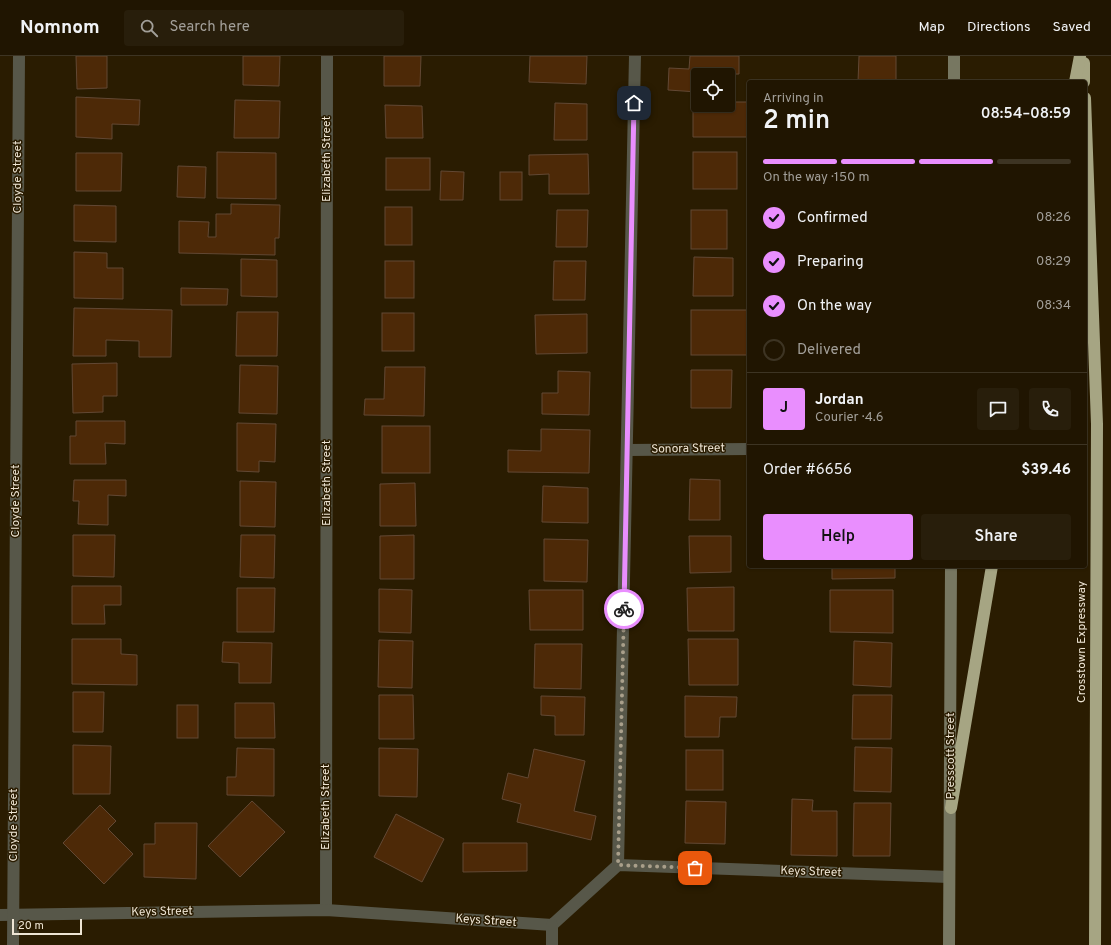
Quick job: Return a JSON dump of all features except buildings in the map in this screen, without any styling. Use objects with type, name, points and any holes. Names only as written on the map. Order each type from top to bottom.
[{"type":"highway","points":[[1075,80],[1080,56]]},
{"type":"highway","points":[[1083,56],[1084,80]]},
{"type":"highway","name":"Crosstown Expressway","points":[[1087,152],[1097,424],[1095,945]]},
{"type":"highway","points":[[951,808],[992,568]]},
{"type":"main road","points":[[954,56],[954,80]]},
{"type":"main road","name":"Presscott Street","points":[[949,945],[951,808],[951,568]]},
{"type":"street","name":"Cloyde Street","points":[[12,945],[14,914],[19,56]]},
{"type":"street","name":"Elizabeth Street","points":[[326,910],[327,56]]},
{"type":"street","points":[[552,945],[552,925],[618,865],[628,450],[635,56]]},
{"type":"street","name":"Sonora Street","points":[[628,450],[747,449]]},
{"type":"street","name":"Keys Street","points":[[618,865],[949,877]]},
{"type":"street","name":"Keys Street","points":[[0,915],[326,910],[552,925]]},
{"type":"way so far","points":[[624,609],[618,865],[695,868]]},
{"type":"route","points":[[624,609],[634,103]]}]
